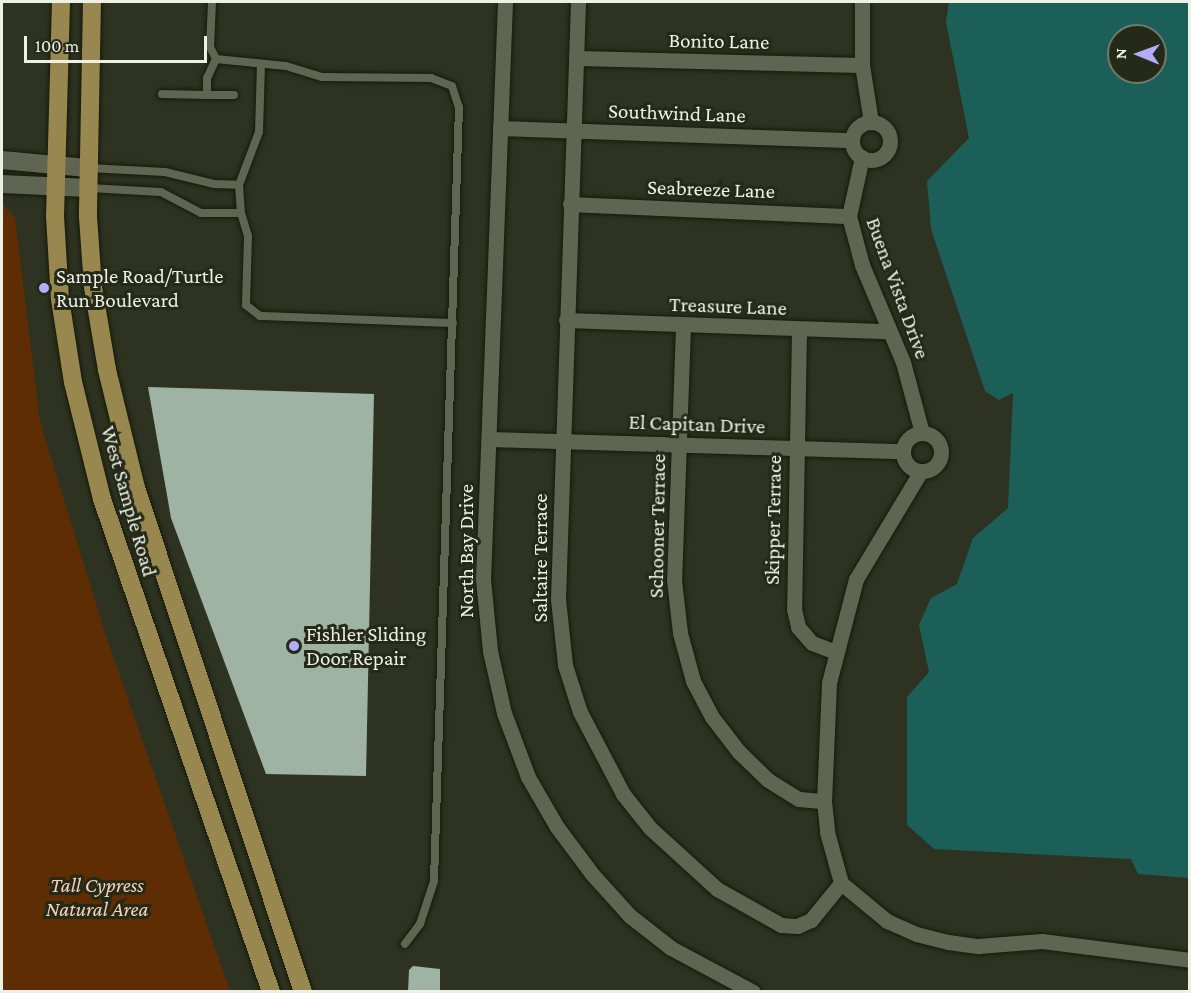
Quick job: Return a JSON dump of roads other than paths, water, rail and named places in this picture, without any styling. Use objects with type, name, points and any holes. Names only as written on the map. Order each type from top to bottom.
[{"type":"main road","name":"West Sample Road","points":[[61,2],[55,186],[60,299],[73,382],[102,499],[271,992]]},
{"type":"main road","name":"West Sample Road","points":[[92,2],[87,168],[93,287],[107,370],[136,488],[303,992]]},
{"type":"street","name":"North Bay Drive","points":[[505,2],[483,579],[490,651],[504,713],[528,777],[564,836],[630,916],[671,948],[753,992]]},
{"type":"street","name":"Saltaire Terrace","points":[[578,2],[558,599],[565,665],[584,721],[623,794],[681,860],[717,889],[782,925],[797,926],[811,920],[841,883]]},
{"type":"street","points":[[862,2],[862,65],[872,122],[887,131],[888,148],[880,157],[862,157],[852,140],[856,129],[872,122]]},
{"type":"street","name":"Bonito Lane","points":[[576,58],[862,65]]},
{"type":"street","name":"Southwind Lane","points":[[500,128],[852,140]]},
{"type":"street","name":"Buena Vista Drive","points":[[862,157],[849,216],[862,265],[903,362],[922,433]]},
{"type":"street","points":[[2,160],[87,168]]},
{"type":"street","points":[[2,184],[88,188]]},
{"type":"street","name":"Seabreeze Lane","points":[[570,204],[849,216]]},
{"type":"street","name":"Treasure Lane","points":[[566,320],[799,330],[888,331]]},
{"type":"street","name":"Schooner Terrace","points":[[683,326],[674,580],[680,633],[693,681],[712,717],[739,752],[768,780],[799,799],[824,801]]},
{"type":"street","name":"Skipper Terrace","points":[[799,330],[794,609],[798,627],[812,643],[836,652]]},
{"type":"street","points":[[921,471],[906,462],[903,451],[911,436],[922,433],[938,441],[941,453],[932,468],[921,471],[856,579],[829,682],[824,801],[827,832],[841,883],[887,921],[915,934],[948,942],[978,946],[1042,940],[1190,960]]},
{"type":"street","name":"El Capitan Drive","points":[[489,439],[903,451]]},
{"type":"lane","points":[[212,2],[210,47],[216,59]]},
{"type":"lane","points":[[216,59],[286,66],[322,77],[431,78],[452,86],[459,108],[434,880],[420,924],[405,944]]},
{"type":"lane","points":[[207,95],[207,78],[216,59]]},
{"type":"lane","points":[[261,64],[259,132],[239,185],[241,213],[248,236],[246,305],[251,312],[260,316],[453,323]]},
{"type":"lane","points":[[162,94],[234,95]]},
{"type":"lane","points":[[87,168],[165,172],[214,184],[239,185]]},
{"type":"lane","points":[[88,188],[161,192],[201,213],[241,213]]},
{"type":"water","points":[[949,2],[1189,2],[1189,878],[1138,874],[1131,859],[934,849],[907,825],[907,697],[929,672],[919,625],[931,598],[957,584],[973,538],[1008,508],[1013,393],[999,400],[985,391],[931,229],[927,181],[969,138],[946,22]]},
{"type":"place","name":"Sample Road/Turtle Run Boulevard","points":[[44,288]]},
{"type":"place","name":"Fishler Sliding Door Repair","points":[[294,646]]},
{"type":"park label","name":"Tall Cypress Natural Area","points":[[97,897]]}]
